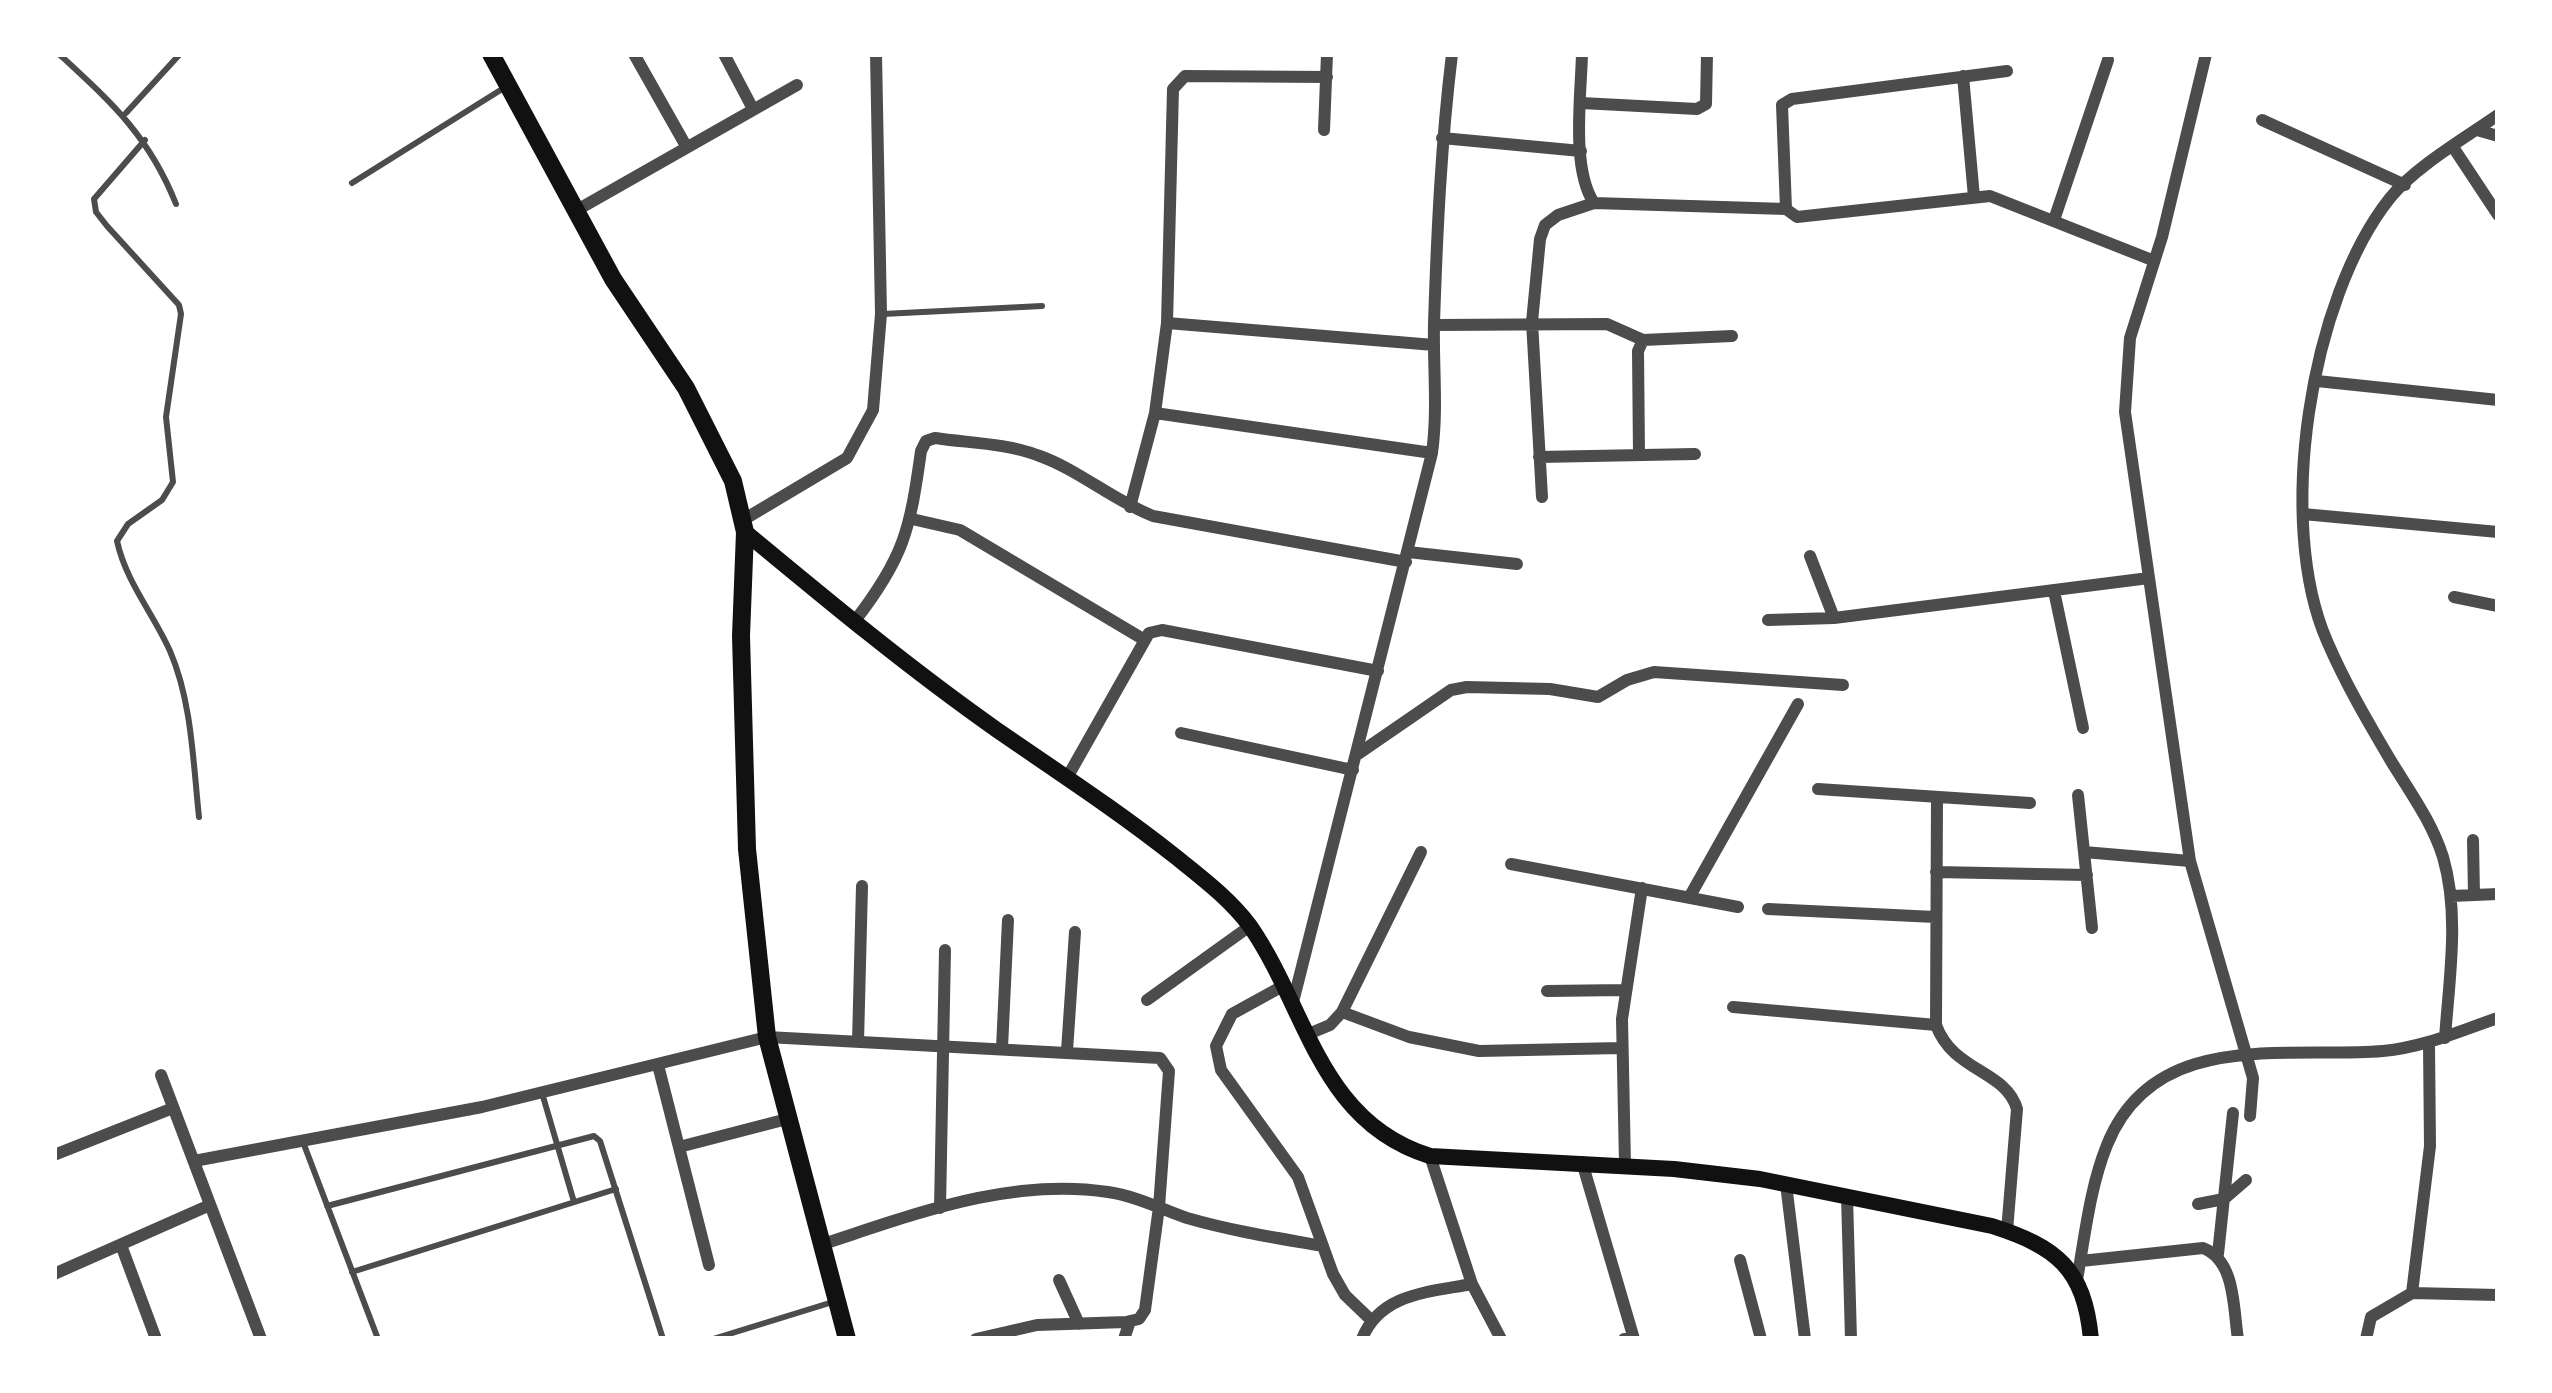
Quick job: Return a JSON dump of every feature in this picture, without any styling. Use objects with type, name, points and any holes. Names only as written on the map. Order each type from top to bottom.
[{"type":"main road","points":[[491,54],[613,279],[686,388],[734,481],[744,526],[742,754],[747,849],[767,1037],[847,1339]]},
{"type":"main road","points":[[744,526],[854,622],[996,729],[1108,803],[1216,890],[1250,926],[1306,1035],[1358,1113],[1399,1146],[1430,1156],[1625,1164],[1786,1184],[2007,1231],[2079,1270],[2092,1339]]},
{"type":"street","points":[[634,54],[686,146]]},
{"type":"street","points":[[724,54],[752,109]]},
{"type":"street","points":[[744,526],[847,458],[872,410],[880,314],[876,54]]},
{"type":"street","points":[[1324,130],[1327,54]]},
{"type":"street","points":[[1292,1008],[1432,453],[1442,138],[1452,54]]},
{"type":"street","points":[[1582,54],[1581,151],[1594,203]]},
{"type":"street","points":[[1581,103],[1697,109],[1706,104],[1708,96],[1707,54]]},
{"type":"street","points":[[2206,54],[2179,171],[2130,338],[2125,412],[2190,861],[2253,1078],[2250,1116]]},
{"type":"street","points":[[2054,220],[2108,60]]},
{"type":"street","points":[[1786,209],[1782,105],[1792,99],[2007,71]]},
{"type":"street","points":[[1130,507],[1155,413],[1167,323],[1173,89],[1185,76],[1327,77]]},
{"type":"street","points":[[1963,76],[1974,197]]},
{"type":"street","points":[[577,210],[797,85]]},
{"type":"street","points":[[2445,1038],[2451,896],[2442,856],[2427,820],[2363,714],[2324,636],[2304,556],[2302,480],[2328,316],[2362,237],[2393,194],[2498,115]]},
{"type":"street","points":[[2262,120],[2405,184]]},
{"type":"street","points":[[2477,130],[2498,136]]},
{"type":"street","points":[[1442,138],[1581,151]]},
{"type":"street","points":[[2453,147],[2498,215]]},
{"type":"street","points":[[1542,497],[1532,322],[1540,239],[1545,225],[1558,215],[1594,203],[1786,209],[1797,217],[1990,196],[2152,260]]},
{"type":"street","points":[[1167,323],[1434,345]]},
{"type":"street","points":[[1434,325],[1607,324],[1642,340],[1732,336]]},
{"type":"street","points":[[1639,455],[1638,351],[1642,340]]},
{"type":"street","points":[[2317,381],[2498,400]]},
{"type":"street","points":[[1155,413],[1432,453]]},
{"type":"street","points":[[854,622],[887,580],[912,519],[921,451],[926,441],[935,438],[1020,449],[1153,516],[1407,557],[1517,564]]},
{"type":"street","points":[[1539,458],[1695,454]]},
{"type":"street","points":[[2303,514],[2498,532]]},
{"type":"street","points":[[912,519],[960,530],[1143,639]]},
{"type":"street","points":[[1810,556],[1834,618]]},
{"type":"street","points":[[1768,620],[1834,618],[2149,578]]},
{"type":"street","points":[[2054,590],[2083,728]]},
{"type":"street","points":[[2454,597],[2498,606]]},
{"type":"street","points":[[1068,776],[1149,633],[1162,631],[1378,671]]},
{"type":"street","points":[[1357,754],[1438,695],[1467,687],[1550,689],[1598,697],[1642,673],[1654,672],[1843,685]]},
{"type":"street","points":[[1690,896],[1798,704]]},
{"type":"street","points":[[1181,734],[1353,770]]},
{"type":"street","points":[[1818,789],[2030,803]]},
{"type":"street","points":[[2078,795],[2092,928]]},
{"type":"street","points":[[1937,797],[1936,1025],[1954,1056],[2013,1096],[2017,1109],[2007,1231]]},
{"type":"street","points":[[2473,840],[2474,895]]},
{"type":"street","points":[[1306,1035],[1330,1025],[1342,1012],[1421,852]]},
{"type":"street","points":[[2084,852],[2190,861]]},
{"type":"street","points":[[1511,864],[1738,907]]},
{"type":"street","points":[[1936,872],[2086,875]]},
{"type":"street","points":[[858,1042],[862,886]]},
{"type":"street","points":[[1625,1164],[1620,1048],[1624,990],[1642,888]]},
{"type":"street","points":[[2451,896],[2498,894]]},
{"type":"street","points":[[1768,909],[1935,917]]},
{"type":"street","points":[[1002,1048],[1008,920]]},
{"type":"street","points":[[1147,1000],[1250,926]]},
{"type":"street","points":[[1067,1052],[1075,932]]},
{"type":"street","points":[[940,1208],[945,950]]},
{"type":"street","points":[[1281,987],[1232,1014],[1216,1046],[1221,1070],[1298,1177],[1345,1295],[1370,1318]]},
{"type":"street","points":[[1547,991],[1624,990]]},
{"type":"street","points":[[1733,1006],[1936,1025]]},
{"type":"street","points":[[1342,1012],[1409,1037],[1478,1052],[1620,1048]]},
{"type":"street","points":[[2218,1253],[2204,1247],[2079,1270],[2093,1189],[2108,1142],[2138,1097],[2174,1073],[2224,1055],[2382,1051],[2429,1044],[2498,1018]]},
{"type":"street","points":[[194,1161],[542,1093],[767,1037],[1166,1061],[1159,1207],[1145,1310],[1139,1319],[976,1339]]},
{"type":"street","points":[[2412,1293],[2430,1146],[2429,1044]]},
{"type":"street","points":[[658,1065],[709,1265]]},
{"type":"street","points":[[161,1075],[261,1339]]},
{"type":"street","points":[[54,1155],[173,1108]]},
{"type":"street","points":[[2233,1113],[2218,1253],[2226,1267],[2238,1339]]},
{"type":"street","points":[[679,1147],[787,1119]]},
{"type":"street","points":[[1430,1156],[1472,1284],[1501,1339]]},
{"type":"street","points":[[1582,1162],[1634,1339],[1624,1339]]},
{"type":"street","points":[[2198,1204],[2224,1198],[2246,1180]]},
{"type":"street","points":[[1786,1184],[1805,1339]]},
{"type":"street","points":[[820,1245],[940,1208],[1018,1191],[1071,1188],[1108,1192],[1235,1231],[1323,1246]]},
{"type":"street","points":[[1847,1196],[1851,1339]]},
{"type":"street","points":[[54,1274],[210,1205]]},
{"type":"street","points":[[121,1245],[156,1339]]},
{"type":"street","points":[[1740,1260],[1760,1339]]},
{"type":"street","points":[[1059,1280],[1078,1324]]},
{"type":"street","points":[[1362,1339],[1370,1318],[1392,1304],[1472,1284]]},
{"type":"street","points":[[2366,1339],[2371,1317],[2412,1293],[2498,1295]]},
{"type":"street","points":[[1124,1339],[1130,1321]]},
{"type":"lane","points":[[59,54],[145,140],[176,204]]},
{"type":"lane","points":[[125,115],[180,54]]},
{"type":"lane","points":[[352,183],[508,85]]},
{"type":"lane","points":[[145,140],[94,199],[96,212],[182,314],[166,417],[173,482],[162,500],[128,524],[117,541],[122,567],[169,649],[180,678],[199,817]]},
{"type":"lane","points":[[880,314],[1042,306]]},
{"type":"lane","points":[[542,1093],[574,1202]]},
{"type":"lane","points":[[327,1206],[594,1136],[600,1141],[663,1339]]},
{"type":"lane","points":[[303,1142],[378,1339]]},
{"type":"lane","points":[[352,1272],[616,1189]]},
{"type":"lane","points":[[713,1339],[836,1301]]}]
